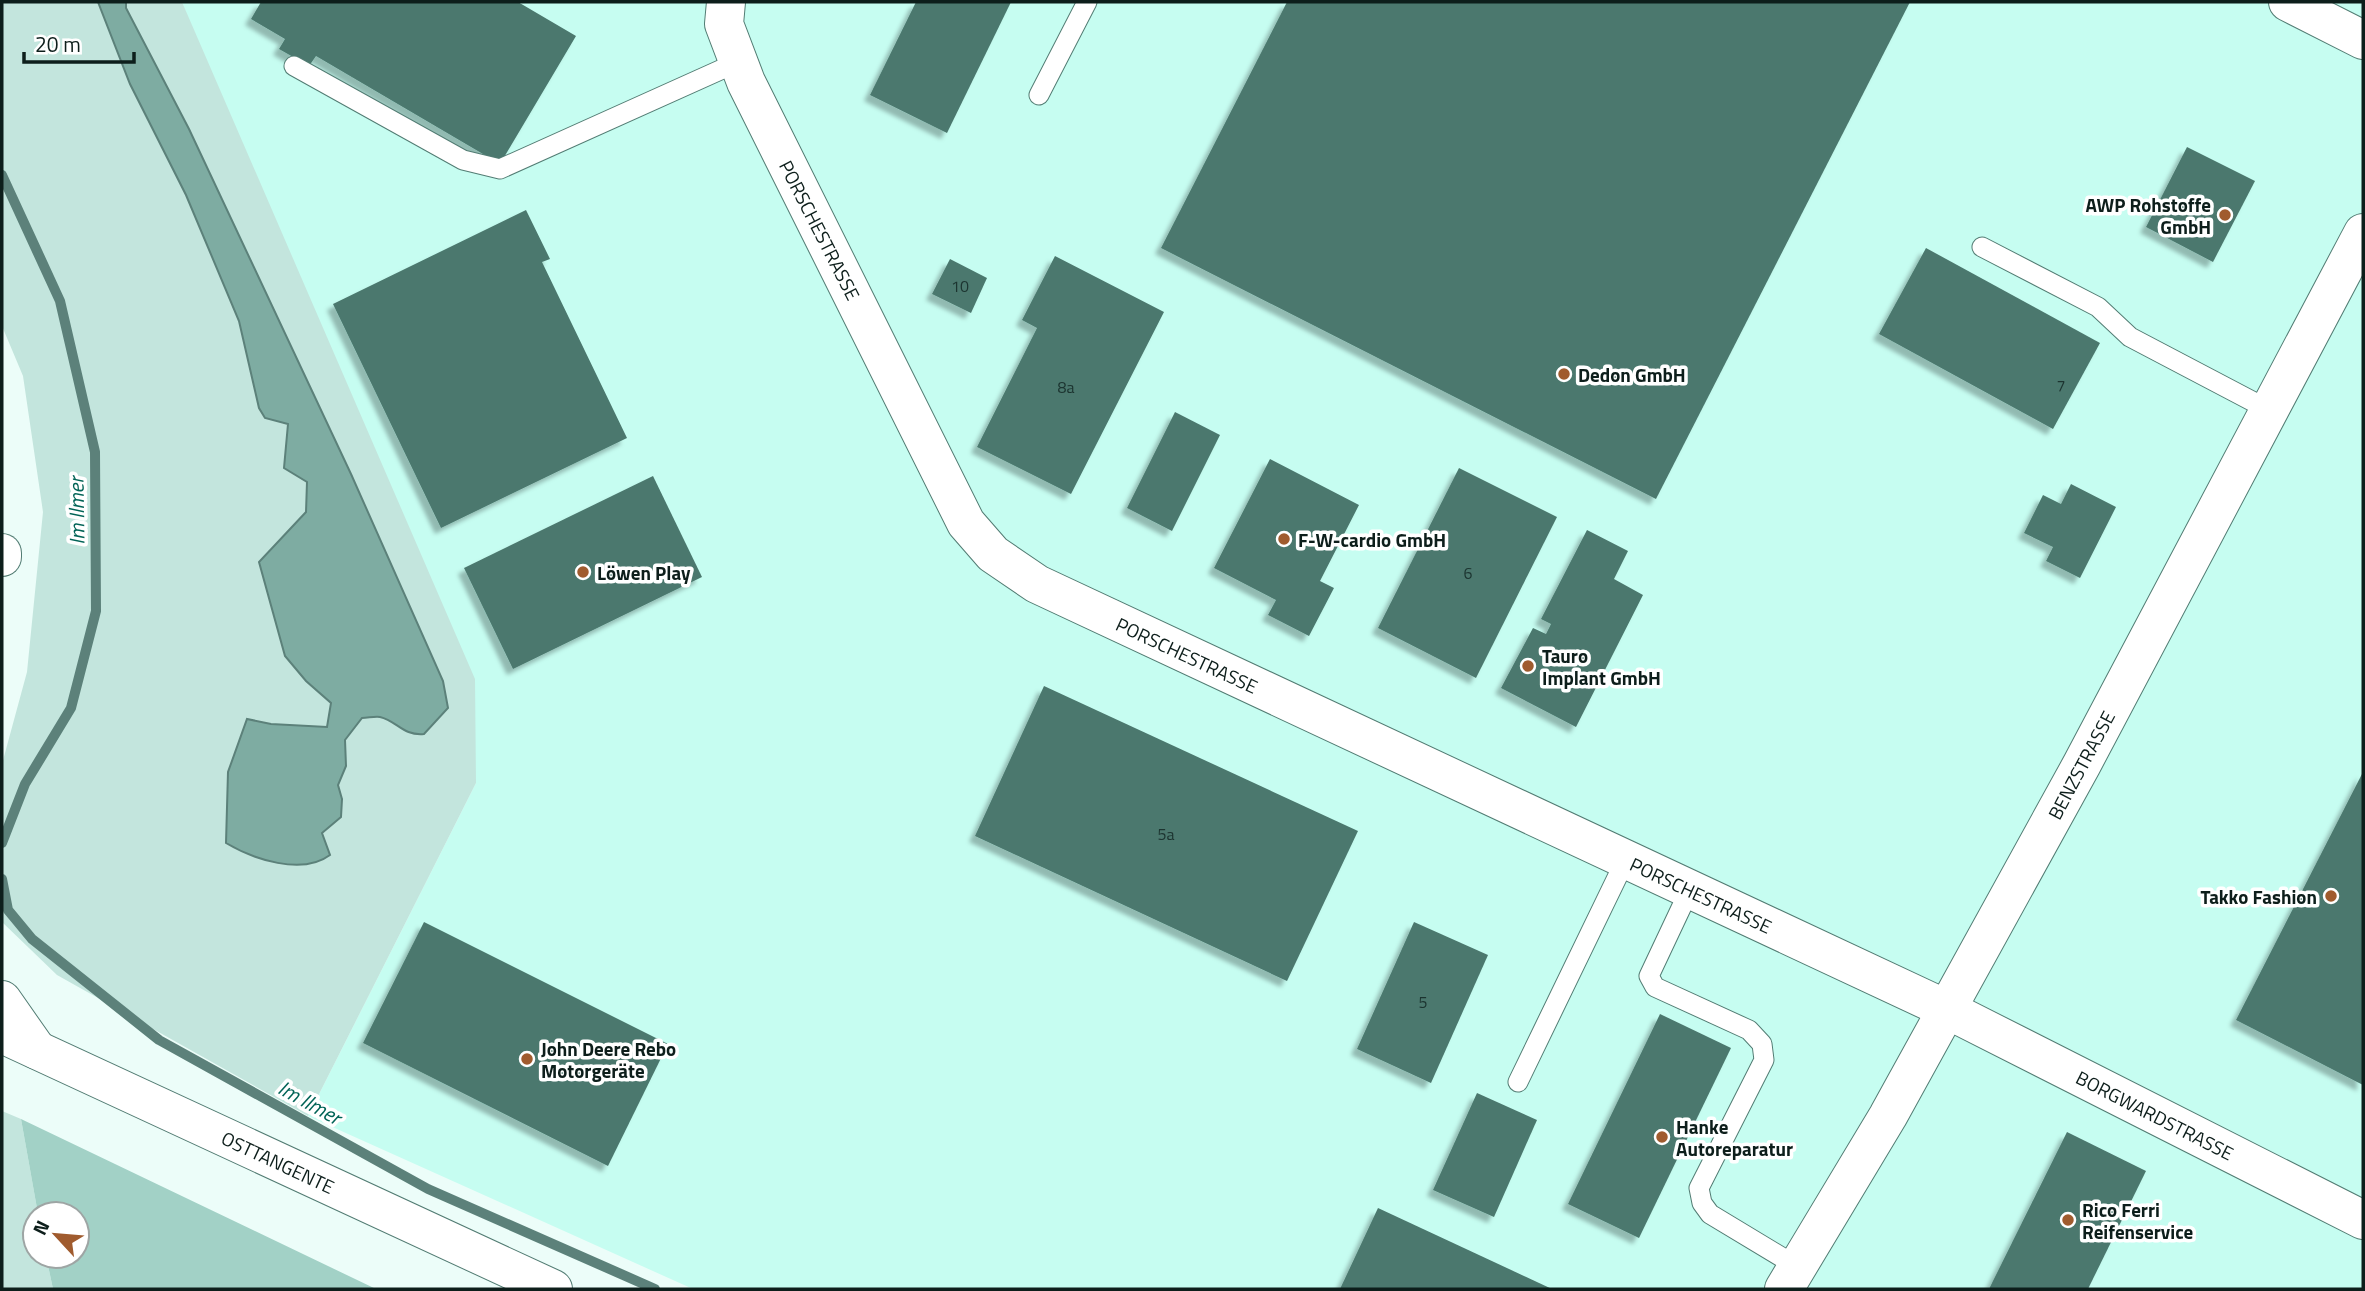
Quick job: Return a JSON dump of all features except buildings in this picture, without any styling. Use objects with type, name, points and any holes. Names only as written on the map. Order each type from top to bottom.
[{"type":"main road","name":"PORSCHESTRASSE","points":[[726,2],[724,24],[746,82],[966,523],[993,554],[1037,584],[1946,1009]]},
{"type":"main road","points":[[2288,2],[2363,40]]},
{"type":"main road","name":"BENZSTRASSE","points":[[1791,1278],[1888,1116],[2082,764],[2363,233]]},
{"type":"main road","points":[[2,1000],[37,1050]]},
{"type":"main road","name":"BORGWARDSTRASSE","points":[[1946,1009],[2363,1220]]},
{"type":"main road","name":"OSTTANGENTE","points":[[2,1034],[553,1289]]},
{"type":"lane","points":[[1039,95],[1087,2]]},
{"type":"lane","points":[[294,66],[463,160],[500,169],[515,165],[738,61]]},
{"type":"lane","points":[[1982,247],[2098,307],[2130,337],[2269,410]]},
{"type":"lane","points":[[1518,1082],[1626,859]]},
{"type":"lane","points":[[1690,889],[1649,976],[1655,987],[1749,1030],[1762,1044],[1764,1060],[1699,1188],[1702,1203],[1710,1214],[1791,1278]]},
{"type":"shaded area","points":[[2,2],[182,2],[475,679],[476,783],[308,1116],[57,975],[2,922],[2,764],[27,672],[43,512],[23,376],[2,326]]},
{"type":"shaded area","points":[[98,2],[126,2],[126,8],[189,129],[351,474],[443,681],[448,708],[424,734],[405,731],[386,719],[374,717],[362,718],[345,740],[346,766],[338,785],[342,799],[341,817],[322,833],[330,855],[319,861],[292,865],[278,863],[250,855],[226,843],[228,772],[247,719],[271,724],[327,727],[331,703],[306,681],[285,656],[259,562],[306,512],[307,482],[284,468],[288,424],[265,418],[259,408],[239,321],[186,195],[130,84]]},
{"type":"shaded area","points":[[182,2],[2363,2],[2363,1289],[693,1289],[308,1116],[476,783]]},
{"type":"shaded area","points":[[2,1111],[21,1119],[35,1200],[21,1200],[21,1270],[49,1270],[53,1289],[2,1289]]},
{"type":"shaded area","points":[[21,1119],[376,1289],[53,1289],[49,1270],[91,1270],[91,1200],[35,1200]]},
{"type":"waterway","name":"Im Ilmer","points":[[2,175],[60,301],[95,452],[96,611],[71,708],[25,784],[2,843]]},
{"type":"waterway","name":"Im Ilmer","points":[[2,879],[8,910],[32,939],[159,1040],[428,1189],[655,1289]]},
{"type":"place","name":"AWP Rohstoffe GmbH","points":[[2225,215]]},
{"type":"place","name":"Dedon GmbH","points":[[1564,374]]},
{"type":"place","name":"F-W-cardio GmbH","points":[[1284,539]]},
{"type":"place","name":"Löwen Play","points":[[583,572]]},
{"type":"place","name":"Tauro Implant GmbH","points":[[1528,666]]},
{"type":"place","name":"Takko Fashion","points":[[2331,896]]},
{"type":"place","name":"John Deere Rebo Motorgeräte","points":[[527,1059]]},
{"type":"place","name":"Hanke Autoreparatur","points":[[1662,1137]]},
{"type":"place","name":"Rico Ferri Reifenservice","points":[[2068,1220]]}]
